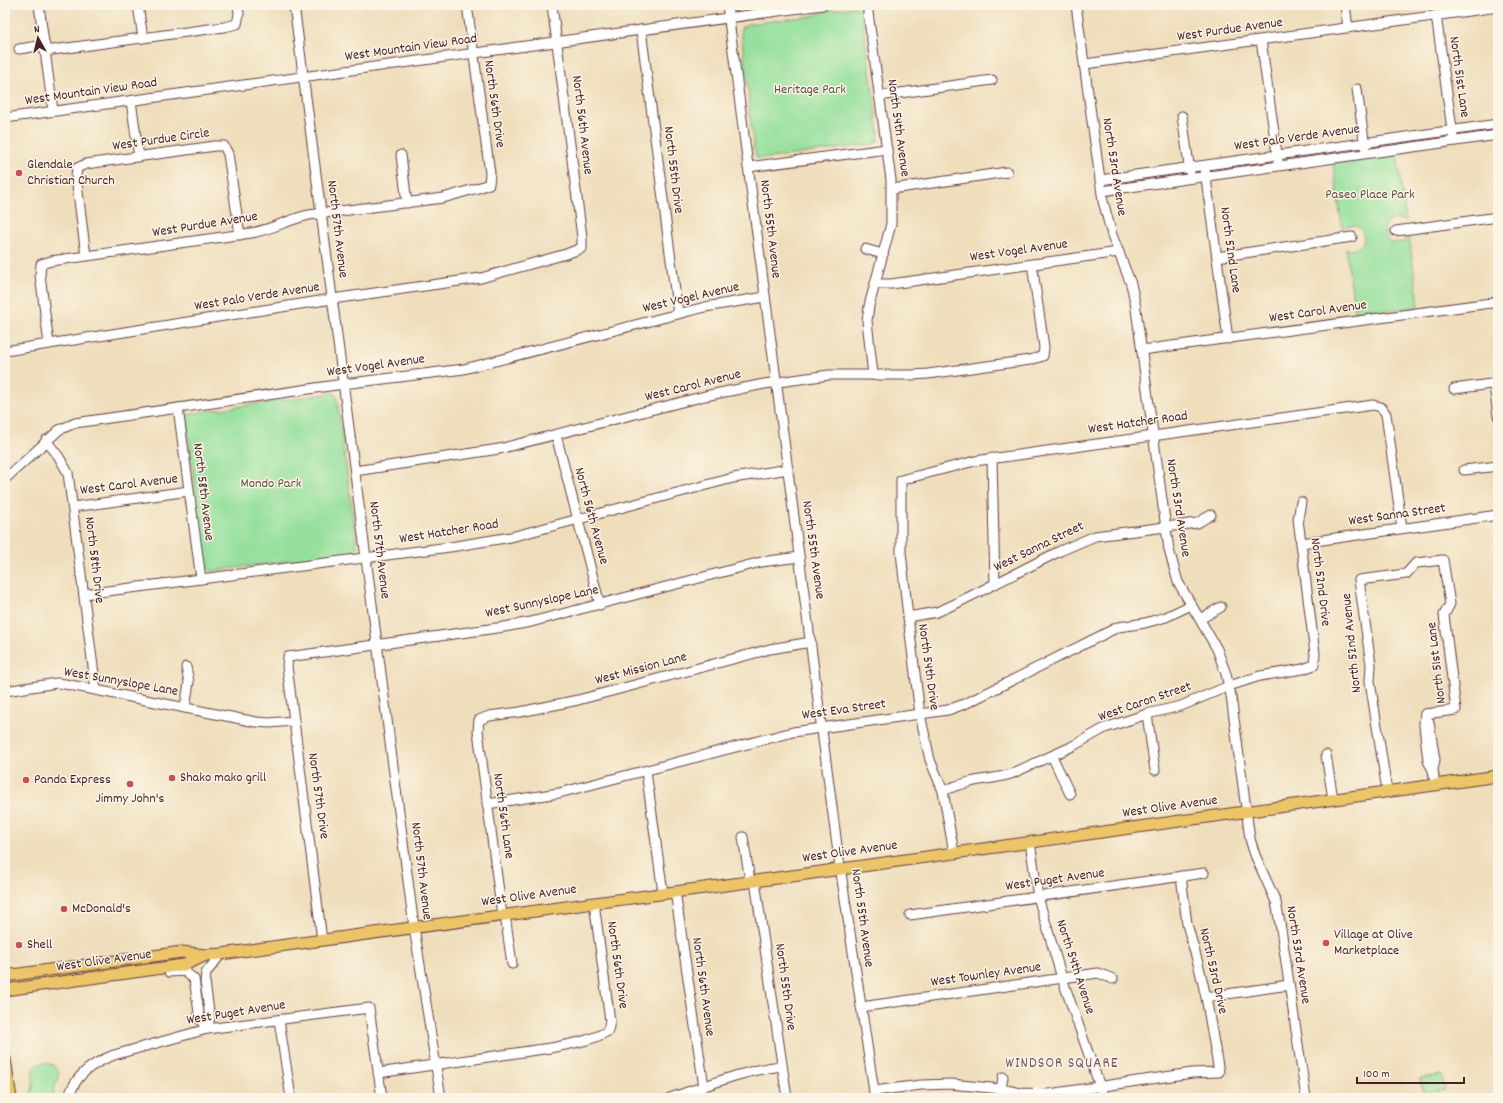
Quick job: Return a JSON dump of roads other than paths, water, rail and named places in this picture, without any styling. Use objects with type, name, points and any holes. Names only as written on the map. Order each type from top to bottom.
[{"type":"main road","name":"West Olive Avenue","points":[[5,976],[182,952],[205,955],[221,954],[841,869],[1498,776]]},
{"type":"main road","name":"West Olive Avenue","points":[[5,990],[184,965],[205,955]]},
{"type":"main road","points":[[5,1059],[11,1098]]},
{"type":"street","points":[[39,5],[54,111]]},
{"type":"street","points":[[138,5],[143,38]]},
{"type":"street","points":[[19,49],[45,48],[143,38],[224,27],[237,24],[239,14],[238,5]]},
{"type":"street","name":"North 57th Avenue","points":[[294,5],[414,927],[441,1098]]},
{"type":"street","name":"North 56th Drive","points":[[467,5],[490,172],[489,184]]},
{"type":"street","name":"North 56th Avenue","points":[[552,5],[582,237],[582,248]]},
{"type":"street","name":"North 55th Avenue","points":[[727,5],[841,869],[874,1094]]},
{"type":"street","name":"West Mountain View Road","points":[[5,118],[822,5]]},
{"type":"street","name":"North 54th Avenue","points":[[867,5],[892,188],[891,224],[869,306],[867,322],[873,375]]},
{"type":"street","name":"North 53rd Avenue","points":[[1076,5],[1100,180],[1107,219],[1131,284],[1142,350],[1168,550],[1178,582],[1217,649],[1229,686],[1250,839],[1255,855],[1276,902],[1306,1098]]},
{"type":"street","points":[[1345,5],[1348,28]]},
{"type":"street","name":"West Purdue Avenue","points":[[1085,64],[1498,7]]},
{"type":"street","name":"North 51st Lane","points":[[1436,15],[1453,142]]},
{"type":"street","name":"North 55th Drive","points":[[641,30],[678,314]]},
{"type":"street","points":[[1261,40],[1278,166]]},
{"type":"street","points":[[879,96],[992,80]]},
{"type":"street","points":[[1357,89],[1366,154]]},
{"type":"street","points":[[131,101],[139,157]]},
{"type":"street","points":[[1182,116],[1191,179]]},
{"type":"street","name":"West Palo Verde Avenue","points":[[1100,180],[1498,124]]},
{"type":"street","name":"West Palo Verde Avenue","points":[[1102,191],[1498,135]]},
{"type":"street","name":"West Purdue Circle","points":[[86,256],[76,176],[77,168],[86,164],[215,146],[224,146],[228,154],[240,235]]},
{"type":"street","points":[[748,168],[887,148]]},
{"type":"street","points":[[401,155],[407,202]]},
{"type":"street","name":"North 52nd Lane","points":[[1204,165],[1228,338]]},
{"type":"street","points":[[892,188],[1007,172]]},
{"type":"street","name":"West Purdue Avenue","points":[[49,344],[40,275],[41,264],[51,261],[260,232],[295,218],[321,213],[443,198],[489,184]]},
{"type":"street","points":[[1396,231],[1498,217]]},
{"type":"street","points":[[1216,256],[1352,237]]},
{"type":"street","name":"West Palo Verde Avenue","points":[[5,351],[332,299],[481,278],[582,248]]},
{"type":"street","points":[[864,249],[883,254]]},
{"type":"street","name":"West Vogel Avenue","points":[[875,284],[891,284],[1119,252]]},
{"type":"street","name":"West Carol Avenue","points":[[355,471],[481,453],[734,389],[829,375],[928,374],[1030,360],[1043,356],[1044,346],[1032,264]]},
{"type":"street","name":"West Vogel Avenue","points":[[5,479],[58,430],[75,423],[343,384],[464,369],[678,314],[729,302],[765,297]]},
{"type":"street","name":"West Carol Avenue","points":[[1142,350],[1498,302]]},
{"type":"street","points":[[1454,389],[1496,384],[1498,416]]},
{"type":"street","name":"West Hatcher Road","points":[[901,480],[951,466],[992,458],[1373,405],[1381,407],[1386,414],[1402,528]]},
{"type":"street","name":"North 58th Avenue","points":[[178,408],[201,579]]},
{"type":"street","name":"North 56th Avenue","points":[[556,435],[600,604]]},
{"type":"street","name":"North 58th Drive","points":[[46,440],[66,469],[73,507],[96,690]]},
{"type":"street","points":[[992,458],[995,584]]},
{"type":"street","points":[[1464,470],[1498,466]]},
{"type":"street","name":"West Hatcher Road","points":[[84,594],[450,547],[511,536],[578,520],[733,478],[788,469]]},
{"type":"street","name":"North 54th Drive","points":[[901,480],[901,552],[920,714],[930,760],[943,791],[954,853]]},
{"type":"street","name":"West Carol Avenue","points":[[73,507],[189,492]]},
{"type":"street","name":"North 52nd Drive","points":[[1301,502],[1298,519],[1315,654],[1314,665]]},
{"type":"street","name":"West Sanna Street","points":[[908,617],[943,609],[955,604],[1082,540],[1095,536],[1197,522],[1211,515]]},
{"type":"street","name":"West Sanna Street","points":[[1300,543],[1498,515]]},
{"type":"street","name":"West Sunnyslope Lane","points":[[288,657],[504,627],[600,604],[761,562],[799,556]]},
{"type":"street","name":"North 51st Lane","points":[[1435,785],[1433,770],[1428,761],[1424,724],[1425,714],[1456,710],[1444,615],[1450,604],[1443,560]]},
{"type":"street","name":"North 52nd Avenue","points":[[1387,792],[1370,681],[1371,665],[1359,580],[1406,574],[1416,563],[1443,560]]},
{"type":"street","name":"West Eva Street","points":[[487,804],[559,793],[793,732],[948,710],[967,703],[1118,627],[1145,623],[1166,617],[1190,605]]},
{"type":"street","points":[[1200,619],[1221,607]]},
{"type":"street","name":"West Mission Lane","points":[[478,720],[490,716],[520,712],[578,700],[777,648],[811,642]]},
{"type":"street","name":"North 57th Drive","points":[[288,657],[287,666],[322,940]]},
{"type":"street","name":"West Caron Street","points":[[943,791],[956,785],[1011,774],[1052,756],[1105,728],[1148,714],[1181,706],[1229,686],[1260,676],[1303,669],[1314,665]]},
{"type":"street","name":"West Sunnyslope Lane","points":[[185,708],[189,682],[186,667]]},
{"type":"street","name":"West Sunnyslope Lane","points":[[5,691],[57,683],[256,722],[270,723],[294,721]]},
{"type":"street","points":[[1148,714],[1155,770]]},
{"type":"street","name":"North 56th Lane","points":[[478,720],[487,804],[512,964]]},
{"type":"street","points":[[1052,756],[1070,794]]},
{"type":"street","points":[[1326,756],[1333,800]]},
{"type":"street","points":[[646,771],[663,893]]},
{"type":"street","name":"North 55th Drive","points":[[743,837],[752,881],[787,1098]]},
{"type":"street","name":"North 54th Avenue","points":[[1030,842],[1038,897],[1062,978],[1104,1098]]},
{"type":"street","name":"West Puget Avenue","points":[[910,915],[1204,873]]},
{"type":"street","name":"North 53rd Drive","points":[[1100,1087],[1192,1073],[1219,1072],[1200,967],[1187,924],[1181,876]]},
{"type":"street","name":"North 56th Avenue","points":[[675,891],[704,1087]]},
{"type":"street","name":"North 56th Drive","points":[[436,1064],[578,1043],[608,1031],[610,1021],[594,903]]},
{"type":"street","points":[[207,1029],[210,1018],[205,982],[206,973],[221,954]]},
{"type":"street","points":[[126,973],[144,975],[180,971],[188,973],[194,979],[200,1019],[207,1029]]},
{"type":"street","name":"West Townley Avenue","points":[[861,1007],[1098,974],[1114,979]]},
{"type":"street","points":[[1206,997],[1289,985]]},
{"type":"street","name":"West Puget Avenue","points":[[69,1098],[79,1078],[88,1067],[99,1061],[114,1056],[207,1029],[369,1008],[378,1073]]},
{"type":"street","points":[[279,1020],[291,1098]]},
{"type":"street","points":[[382,1098],[378,1073],[436,1064]]},
{"type":"street","points":[[670,1098],[746,1073],[768,1067],[782,1066]]},
{"type":"street","points":[[1002,1089],[1003,1077]]},
{"type":"street","points":[[874,1094],[921,1085],[938,1084],[1002,1089],[1037,1095],[1100,1087]]},
{"type":"place","name":"Glendale Christian Church","points":[[19,173]]},
{"type":"place","name":"Shako mako grill","points":[[172,778]]},
{"type":"place","name":"Panda Express","points":[[26,780]]},
{"type":"place","name":"Jimmy John's","points":[[130,784]]},
{"type":"place","name":"McDonald's","points":[[64,909]]},
{"type":"place","name":"Village at Olive Marketplace","points":[[1326,943]]},
{"type":"place","name":"Shell","points":[[19,945]]},
{"type":"district","name":"WINDSOR SQUARE","points":[[1062,1064]]},
{"type":"park label","name":"Heritage Park","points":[[810,90]]},
{"type":"park label","name":"Paseo Place Park","points":[[1370,195]]},
{"type":"park label","name":"Mondo Park","points":[[271,484]]}]
